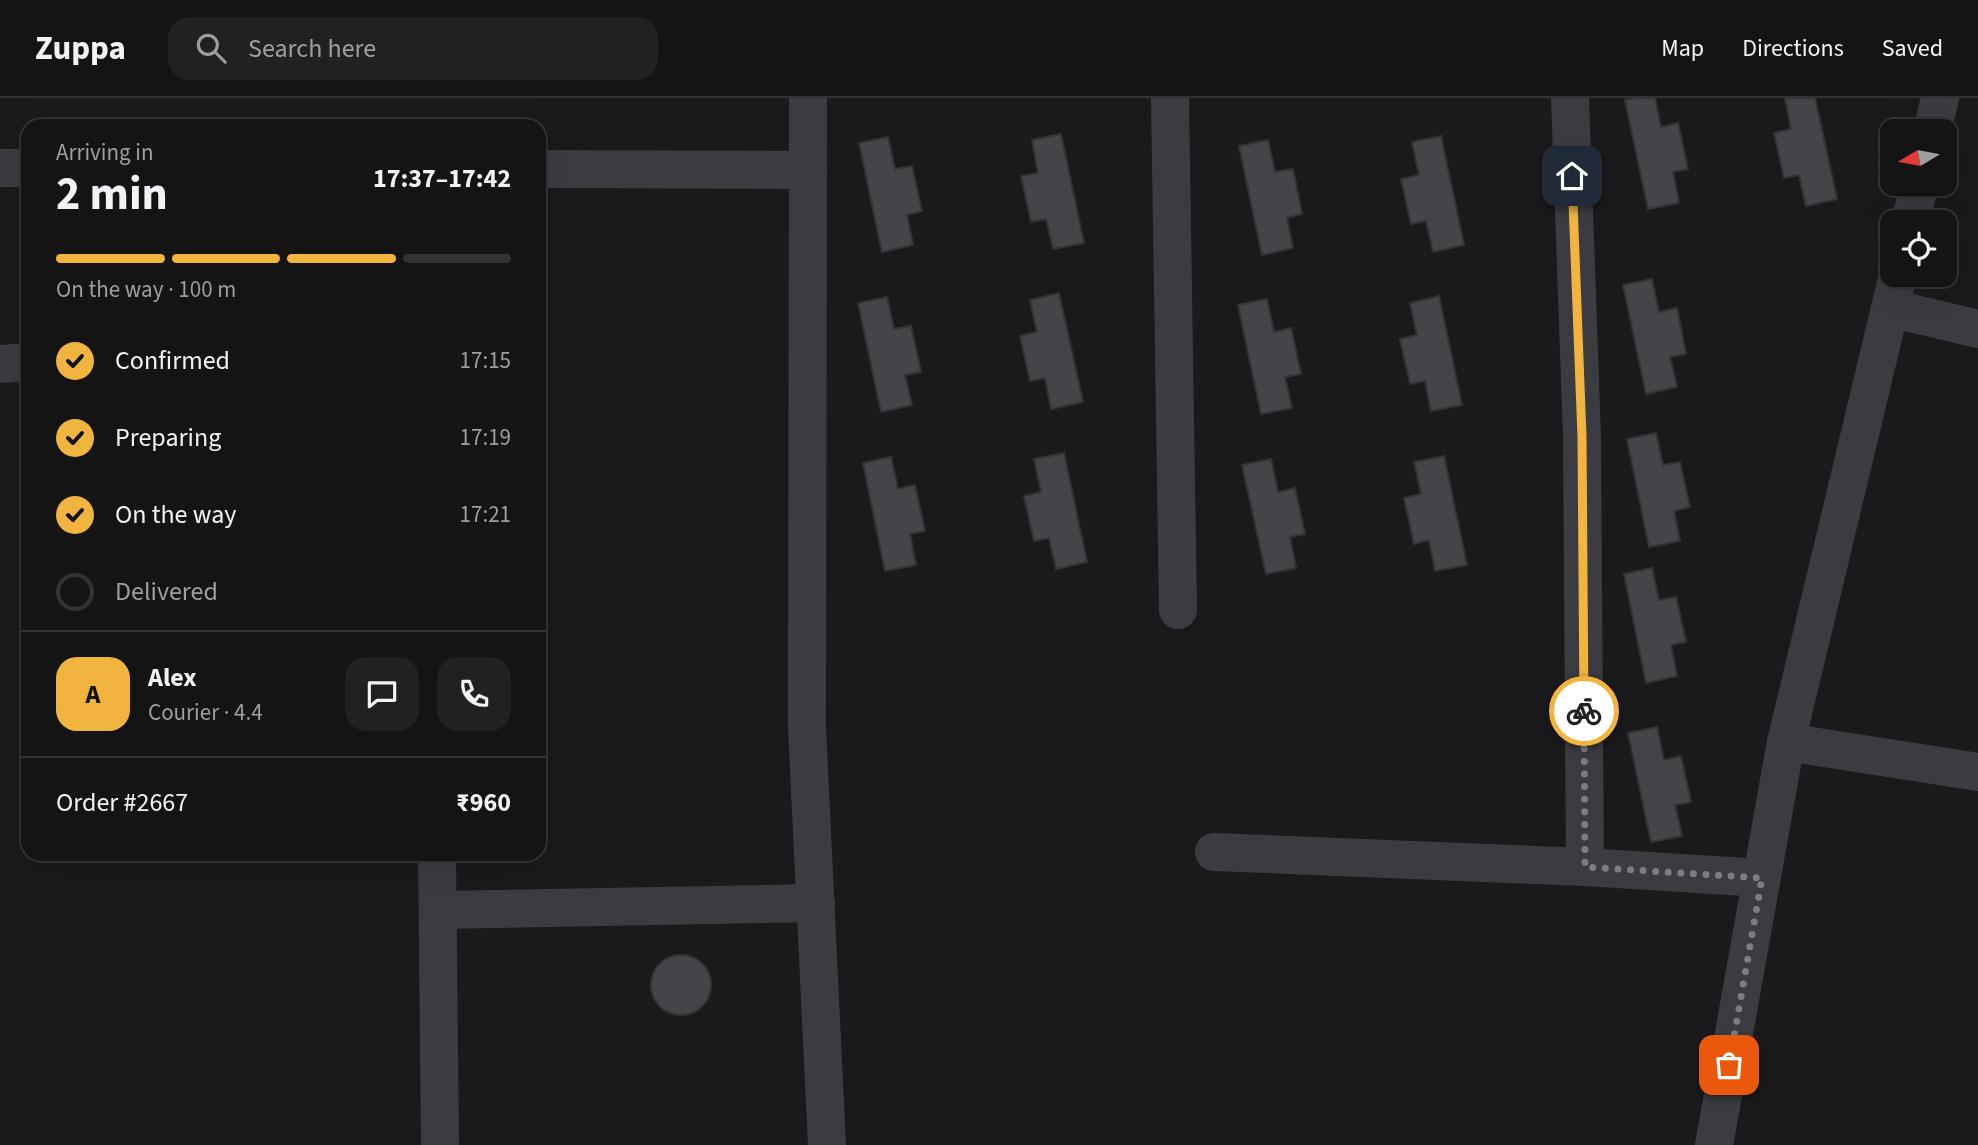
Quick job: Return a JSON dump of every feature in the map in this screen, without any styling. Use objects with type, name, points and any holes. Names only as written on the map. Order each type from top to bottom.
[{"type":"street","points":[[808,98],[807,728],[827,1145]]},
{"type":"street","points":[[1170,98],[1178,610]]},
{"type":"street","points":[[1570,98],[1582,437],[1585,867]]},
{"type":"street","points":[[1935,119],[1940,98]]},
{"type":"street","points":[[0,168],[21,168]]},
{"type":"street","points":[[546,169],[808,170]]},
{"type":"street","points":[[1714,1145],[1786,742],[1894,291],[1978,329]]},
{"type":"street","points":[[0,364],[21,362]]},
{"type":"street","points":[[1786,742],[1978,772]]},
{"type":"street","points":[[1214,852],[1585,867],[1762,878]]},
{"type":"street","points":[[437,861],[440,1145]]},
{"type":"street","points":[[438,910],[816,903]]},
{"type":"building","points":[[1655,98],[1661,127],[1678,123],[1688,169],[1673,172],[1679,203],[1648,209],[1625,100]]},
{"type":"building","points":[[1785,98],[1815,98],[1837,199],[1806,206],[1799,175],[1784,178],[1774,133],[1791,129]]},
{"type":"building","points":[[1061,134],[1084,243],[1053,249],[1046,219],[1031,222],[1021,176],[1038,173],[1032,140]]},
{"type":"building","points":[[1441,136],[1464,245],[1433,252],[1426,221],[1411,224],[1401,179],[1419,175],[1412,142]]},
{"type":"building","points":[[888,137],[895,169],[912,166],[922,211],[907,215],[913,245],[882,252],[859,143]]},
{"type":"building","points":[[1268,140],[1275,172],[1293,169],[1302,214],[1287,218],[1293,248],[1262,255],[1239,146]]},
{"type":"building","points":[[1652,279],[1659,312],[1677,308],[1686,354],[1670,357],[1677,387],[1646,394],[1623,285]]},
{"type":"building","points":[[1059,293],[1083,402],[1051,409],[1045,378],[1030,381],[1020,336],[1037,332],[1030,300]]},
{"type":"building","points":[[1439,296],[1462,405],[1431,411],[1425,381],[1410,384],[1400,339],[1417,335],[1410,303]]},
{"type":"building","points":[[887,297],[894,329],[911,326],[921,372],[905,375],[912,405],[881,412],[858,303]]},
{"type":"building","points":[[1267,299],[1274,332],[1291,328],[1301,374],[1285,377],[1292,408],[1261,414],[1238,305]]},
{"type":"building","points":[[1656,433],[1663,465],[1680,462],[1690,507],[1674,511],[1680,541],[1649,547],[1627,439]]},
{"type":"building","points":[[1064,453],[1087,562],[1056,569],[1049,538],[1034,541],[1024,496],[1041,492],[1034,459]]},
{"type":"building","points":[[1444,456],[1467,565],[1435,571],[1429,540],[1414,544],[1404,498],[1421,494],[1414,462]]},
{"type":"building","points":[[891,457],[898,489],[915,485],[925,531],[910,534],[916,565],[885,571],[863,463]]},
{"type":"building","points":[[1271,459],[1278,492],[1295,488],[1305,534],[1290,537],[1296,568],[1266,574],[1242,465]]},
{"type":"building","points":[[1652,568],[1659,600],[1676,597],[1686,642],[1671,645],[1677,676],[1646,683],[1624,574]]},
{"type":"building","points":[[1657,727],[1664,760],[1681,756],[1691,802],[1675,805],[1682,836],[1651,842],[1628,733]]},
{"type":"building","points":[[681,955],[702,964],[711,985],[702,1006],[681,1015],[660,1006],[651,985],[660,964]]},
{"type":"way so far","points":[[1584,711],[1585,867],[1762,878],[1729,1065]]},
{"type":"route","points":[[1572,176],[1582,437],[1584,711]]}]
